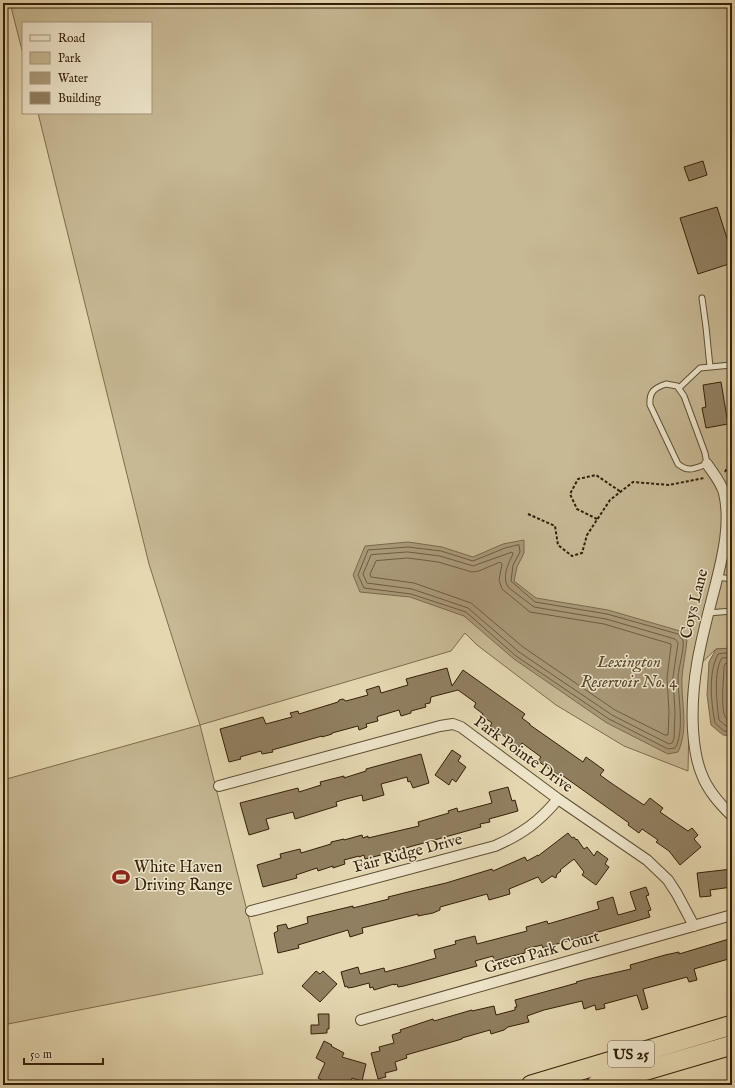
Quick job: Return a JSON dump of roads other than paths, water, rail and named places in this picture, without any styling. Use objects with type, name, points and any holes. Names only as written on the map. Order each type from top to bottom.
[{"type":"highway","name":"US 25","points":[[531,1085],[732,1025]]},
{"type":"highway","name":"US 25","points":[[596,1085],[732,1045]]},
{"type":"street","name":"Coys Lane","points":[[707,464],[717,478],[724,493],[726,519],[724,541],[717,577],[700,643],[693,686],[692,702],[694,740],[698,763],[707,785],[714,796],[732,816]]},
{"type":"street","name":"Park Pointe Drive","points":[[219,786],[440,726],[453,724],[461,727],[558,800],[647,860],[661,873],[677,894],[694,926]]},
{"type":"street","name":"Fair Ridge Drive","points":[[252,911],[495,846],[520,834],[532,826],[558,800]]},
{"type":"street","name":"Green Park Court","points":[[361,1020],[732,916]]},
{"type":"lane","points":[[702,298],[710,367]]},
{"type":"lane","points":[[679,388],[700,368],[731,365]]},
{"type":"lane","points":[[666,384],[677,386],[679,388],[684,396],[705,453],[707,464],[690,470],[684,469],[678,464],[650,405],[649,397],[652,390],[658,386],[666,384]]},
{"type":"lane","points":[[717,577],[732,579]]},
{"type":"lane","points":[[708,613],[732,611]]},
{"type":"water","name":"Lexington Reservoir No. 4","points":[[524,540],[524,553],[517,567],[514,581],[536,598],[608,610],[680,631],[687,640],[682,677],[684,725],[678,752],[668,754],[607,723],[514,659],[464,616],[410,597],[360,592],[353,575],[365,546],[408,542],[442,547],[473,557],[503,544]]},
{"type":"water","name":"Lexington Reservoir No. 4","points":[[732,648],[732,736],[723,735],[711,725],[707,695],[709,662],[716,649]]},
{"type":"place","name":"White Haven Driving Range","points":[[121,877]]}]
